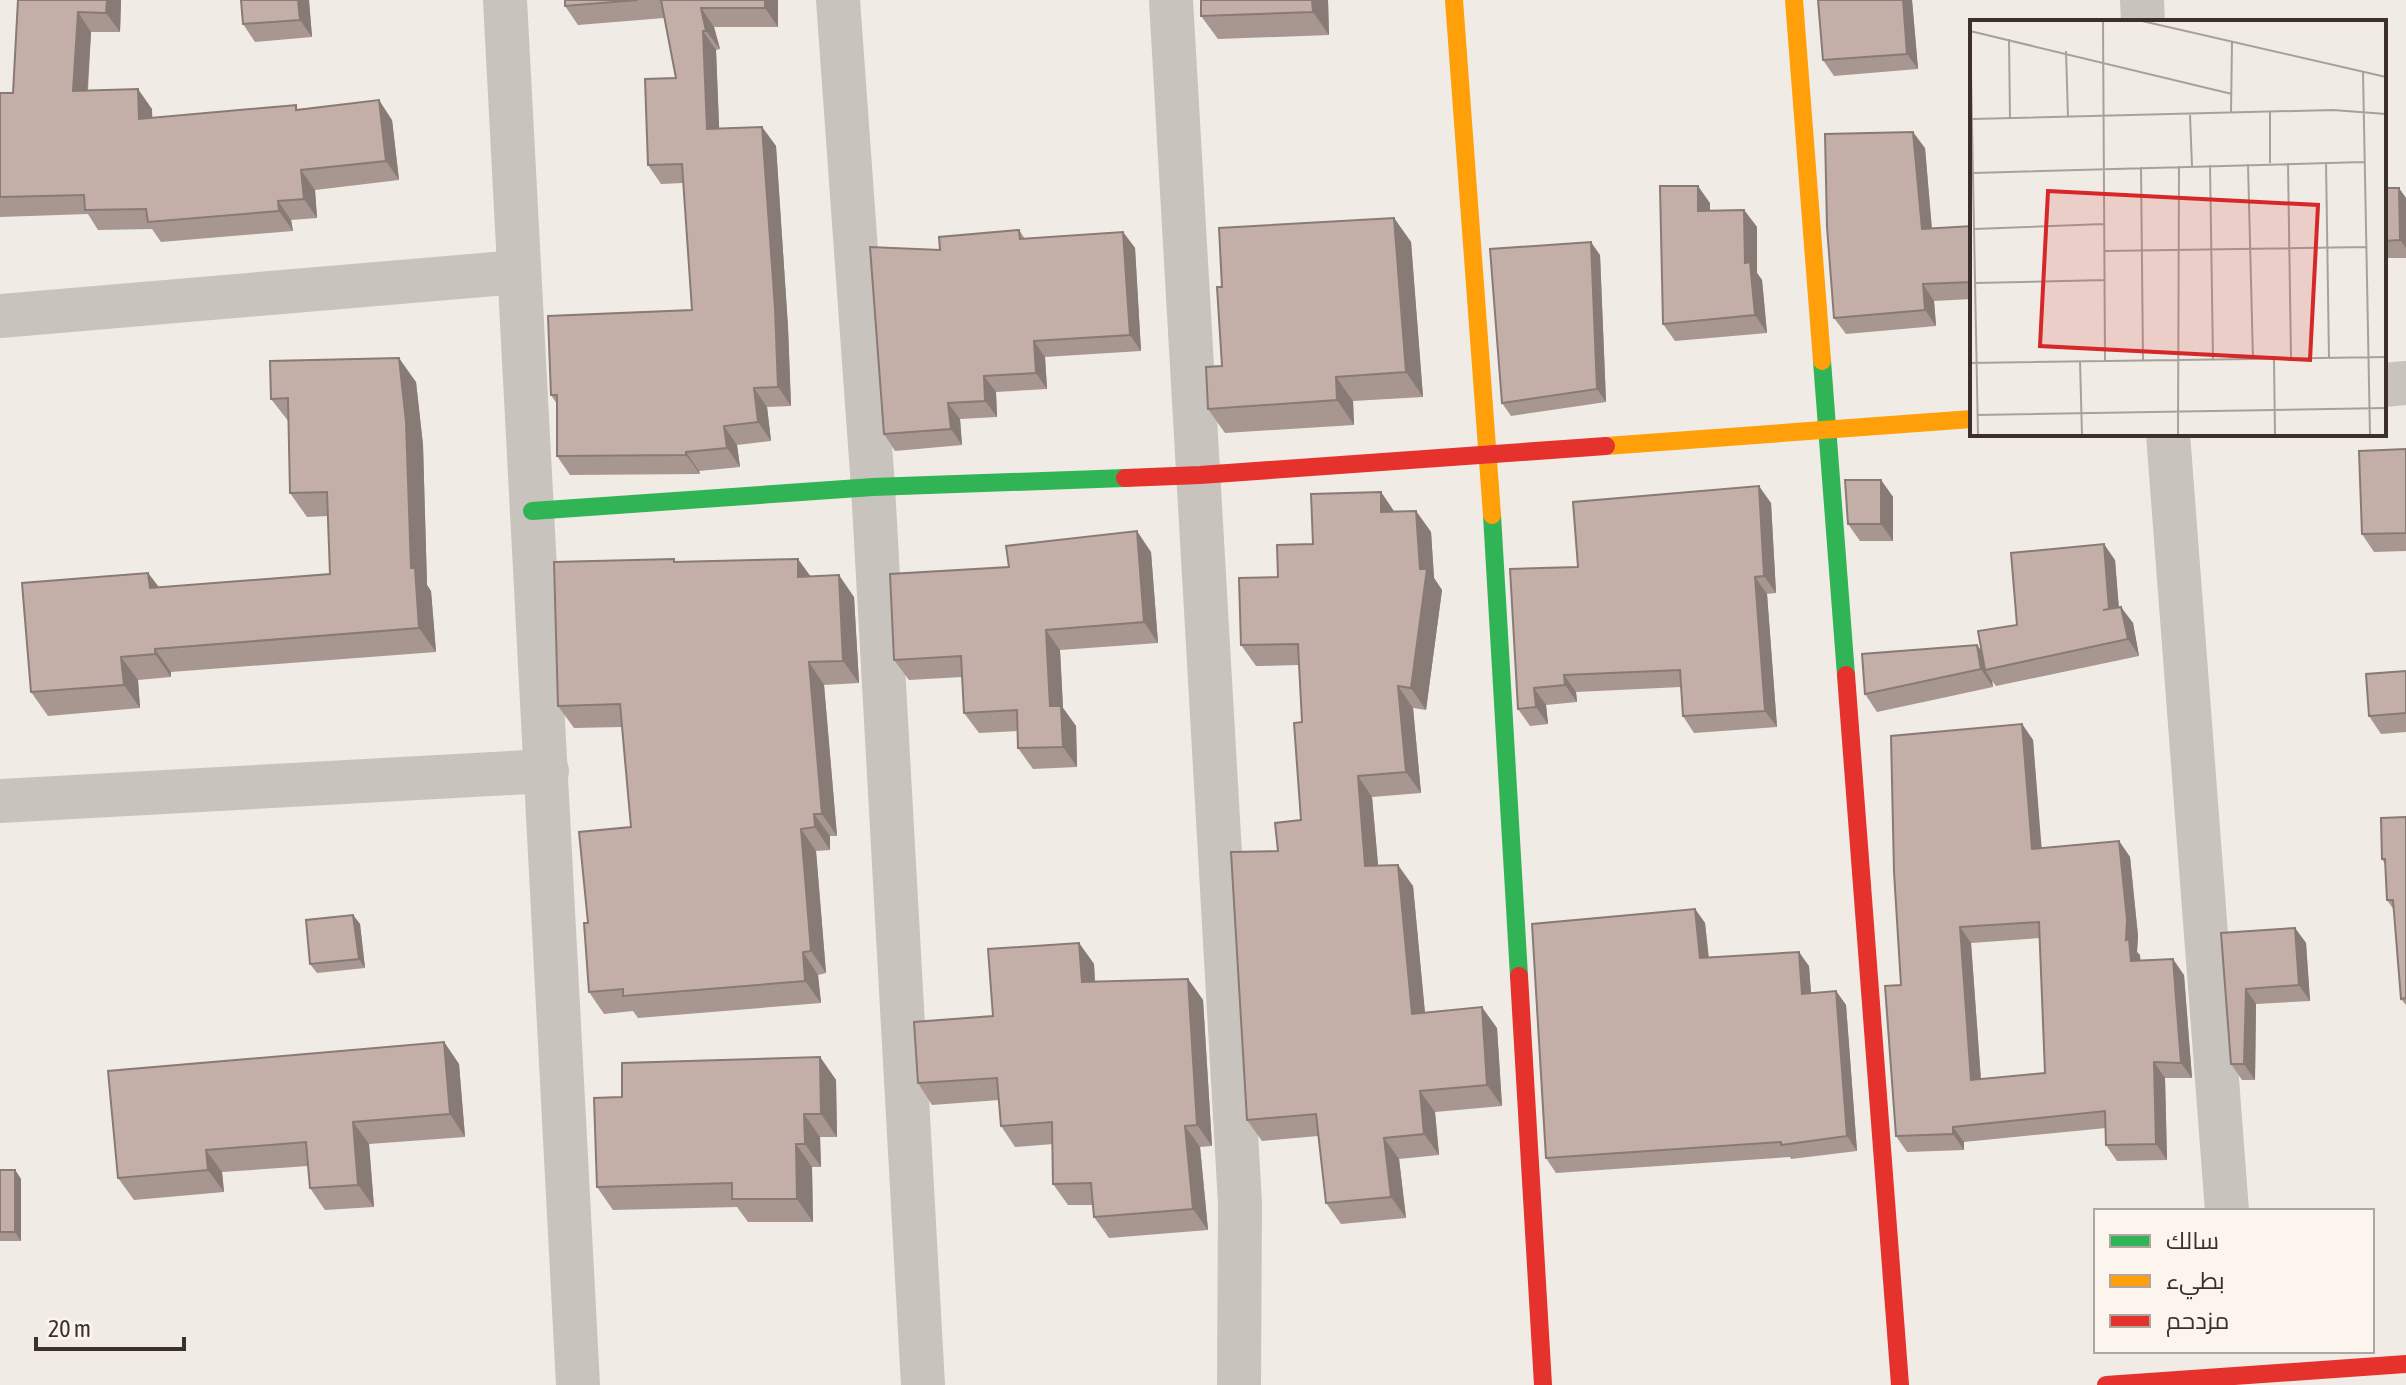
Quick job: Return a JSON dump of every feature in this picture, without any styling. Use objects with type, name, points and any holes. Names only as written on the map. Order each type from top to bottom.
[{"type":"street","points":[[505,0],[578,1385]]},
{"type":"street","points":[[838,0],[873,487],[923,1385]]},
{"type":"street","points":[[1171,0],[1240,1203],[1239,1385]]},
{"type":"street","points":[[1454,0],[1489,455],[1543,1385]]},
{"type":"street","points":[[1794,0],[1900,1385]]},
{"type":"street","points":[[2142,0],[2143,20]]},
{"type":"street","points":[[0,316],[518,272]]},
{"type":"street","points":[[2386,385],[2406,383]]},
{"type":"street","points":[[532,511],[873,487],[1200,475],[1970,419]]},
{"type":"street","points":[[2168,436],[2227,1209]]},
{"type":"street","points":[[0,801],[547,771]]},
{"type":"street","points":[[2106,1385],[2238,1364],[2406,1364]]},
{"type":"building","points":[[18,0],[107,0],[106,13],[78,12],[73,91],[138,89],[139,119],[296,105],[296,110],[379,100],[386,161],[301,170],[304,199],[278,201],[279,211],[148,222],[146,209],[85,210],[84,195],[0,197],[0,93],[13,93]]},
{"type":"building","points":[[241,0],[298,0],[300,20],[243,24]]},
{"type":"building","points":[[565,0],[638,0],[565,6]]},
{"type":"building","points":[[661,0],[765,0],[765,8],[701,8],[706,31],[703,31],[707,129],[762,127],[778,387],[754,388],[758,422],[724,426],[727,448],[686,452],[686,455],[557,456],[557,395],[551,395],[548,316],[692,310],[682,164],[648,165],[645,79],[676,78]]},
{"type":"building","points":[[1201,0],[1312,0],[1313,12],[1201,16]]},
{"type":"building","points":[[1818,0],[1903,0],[1907,54],[1823,60]]},
{"type":"building","points":[[1913,132],[1922,229],[1970,226],[1970,282],[1923,284],[1925,310],[1834,318],[1827,227],[1825,134]]},
{"type":"building","points":[[1660,186],[1698,186],[1698,211],[1744,210],[1745,263],[1750,262],[1755,315],[1663,324]]},
{"type":"building","points":[[2386,188],[2399,188],[2400,240],[2386,241]]},
{"type":"building","points":[[1394,218],[1406,372],[1336,377],[1337,400],[1208,409],[1206,367],[1222,366],[1217,287],[1222,287],[1219,228]]},
{"type":"building","points":[[1019,230],[1020,239],[1123,232],[1130,335],[1034,341],[1036,373],[984,376],[985,401],[948,403],[951,429],[884,434],[870,247],[940,250],[939,237]]},
{"type":"building","points":[[1591,242],[1597,389],[1502,403],[1490,249]]},
{"type":"building","points":[[399,358],[406,422],[411,568],[415,568],[419,628],[155,649],[155,654],[121,657],[124,685],[31,692],[22,583],[148,573],[150,588],[330,574],[327,492],[290,493],[288,398],[271,399],[270,361]]},
{"type":"building","points":[[2406,449],[2406,533],[2362,534],[2359,451]]},
{"type":"building","points":[[1845,480],[1881,480],[1881,524],[1848,524]]},
{"type":"building","points":[[1759,486],[1764,576],[1755,577],[1765,711],[1683,716],[1680,670],[1564,675],[1565,685],[1534,688],[1536,707],[1518,709],[1510,569],[1578,567],[1573,502]]},
{"type":"building","points":[[1381,492],[1381,512],[1416,511],[1420,569],[1427,569],[1411,688],[1398,686],[1406,772],[1358,776],[1365,866],[1398,865],[1412,1014],[1482,1007],[1487,1085],[1420,1091],[1424,1134],[1384,1138],[1391,1197],[1326,1203],[1316,1114],[1247,1120],[1231,852],[1278,851],[1275,823],[1301,820],[1294,723],[1302,722],[1298,644],[1241,645],[1239,578],[1278,577],[1277,545],[1313,544],[1311,494]]},
{"type":"building","points":[[1137,531],[1144,622],[1046,630],[1050,706],[1061,706],[1063,747],[1018,748],[1017,710],[964,713],[961,656],[894,660],[890,574],[1009,567],[1006,546]]},
{"type":"building","points":[[2104,544],[2109,609],[2121,607],[2128,639],[1985,670],[1978,631],[2017,625],[2011,553]]},
{"type":"building","points":[[674,559],[674,562],[798,559],[798,577],[839,575],[843,661],[809,662],[822,814],[814,814],[815,827],[801,829],[811,951],[803,952],[805,981],[623,996],[623,989],[589,992],[584,923],[588,923],[579,832],[631,827],[620,704],[558,706],[554,562]]},
{"type":"building","points":[[1977,645],[1981,669],[1865,694],[1862,654]]},
{"type":"building","points":[[2406,671],[2406,713],[2369,716],[2366,674]]},
{"type":"building","points":[[2022,724],[2032,849],[2119,841],[2127,920],[2126,940],[2129,939],[2131,961],[2173,959],[2181,1063],[2154,1062],[2156,1144],[2106,1145],[2105,1111],[1953,1127],[1953,1134],[1896,1136],[1885,986],[1901,985],[1894,872],[1891,736]],"holes":[[[2039,922],[2045,1073],[1971,1080],[1960,927]]]},
{"type":"building","points":[[2406,817],[2406,998],[2401,999],[2393,900],[2387,900],[2385,859],[2382,859],[2381,818]]},
{"type":"building","points":[[1695,909],[1700,958],[1799,952],[1802,994],[1836,991],[1847,1136],[1781,1145],[1781,1142],[1546,1158],[1532,924]]},
{"type":"building","points":[[353,915],[359,959],[310,964],[306,920]]},
{"type":"building","points":[[2295,928],[2299,985],[2246,989],[2244,1064],[2231,1064],[2221,933]]},
{"type":"building","points":[[1079,943],[1082,982],[1188,979],[1197,1125],[1185,1126],[1193,1209],[1094,1217],[1091,1183],[1053,1184],[1052,1122],[1001,1126],[997,1078],[918,1083],[914,1022],[993,1016],[988,949]]},
{"type":"building","points":[[444,1042],[450,1114],[353,1122],[358,1185],[310,1188],[306,1142],[206,1150],[208,1170],[118,1178],[108,1071]]},
{"type":"building","points":[[820,1057],[821,1114],[804,1114],[805,1144],[796,1144],[797,1199],[732,1199],[732,1183],[597,1187],[594,1098],[622,1097],[622,1063]]},
{"type":"building","points":[[0,1170],[15,1170],[15,1232],[0,1232]]},
{"type":"traffic: fast","points":[[1822,361],[1846,675]]},
{"type":"traffic: fast","points":[[532,511],[873,487],[1125,478]]},
{"type":"traffic: fast","points":[[1492,515],[1519,976]]},
{"type":"traffic: slow","points":[[1454,0],[1492,515]]},
{"type":"traffic: slow","points":[[1794,0],[1822,361]]},
{"type":"traffic: slow","points":[[1606,446],[1970,419]]},
{"type":"traffic: jam","points":[[1125,478],[1606,446]]},
{"type":"traffic: jam","points":[[1846,675],[1900,1385]]},
{"type":"traffic: jam","points":[[1519,976],[1543,1385]]},
{"type":"traffic: jam","points":[[2106,1385],[2406,1364]]}]
